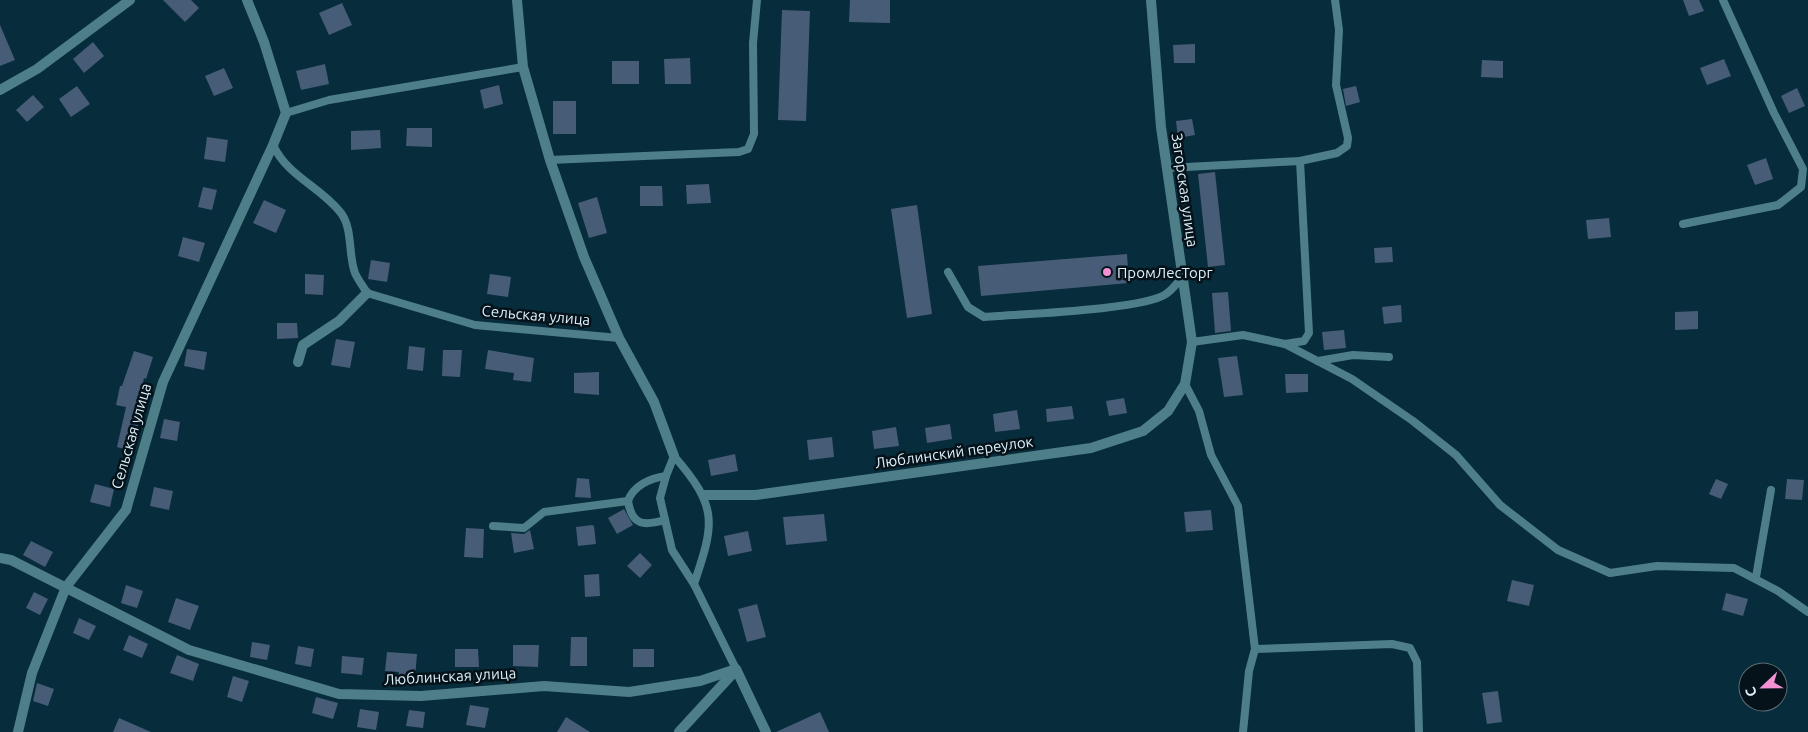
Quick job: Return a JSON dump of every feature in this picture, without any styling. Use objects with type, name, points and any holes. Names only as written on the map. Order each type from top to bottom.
[{"type":"street","points":[[0,90],[36,68],[130,0]]},
{"type":"street","points":[[247,0],[264,42],[286,114]]},
{"type":"street","points":[[517,0],[523,67],[550,160],[584,256],[619,338],[654,402],[674,456]]},
{"type":"street","name":"Загорская улица","points":[[1151,0],[1161,127],[1192,342],[1185,384]]},
{"type":"street","name":"Сельская улица","points":[[18,732],[32,673],[66,588],[126,510],[163,382],[274,144],[286,114]]},
{"type":"street","points":[[298,362],[303,345],[339,321],[367,293]]},
{"type":"street","name":"Люблинский переулок","points":[[704,495],[756,494],[1091,448],[1143,431],[1168,411],[1185,384]]},
{"type":"street","name":"Люблинская улица","points":[[0,558],[11,560],[189,650],[339,694],[421,696],[544,686],[628,692],[700,680],[736,669]]},
{"type":"street","points":[[678,732],[736,669],[766,732]]},
{"type":"lane","points":[[550,160],[739,152],[748,149],[754,134],[753,43],[757,0]]},
{"type":"lane","points":[[1167,168],[1300,161],[1337,153],[1347,146],[1348,138],[1336,85],[1339,30],[1335,0]]},
{"type":"lane","points":[[1683,224],[1778,204],[1800,187],[1803,169],[1774,114],[1723,0]]},
{"type":"lane","points":[[286,114],[329,100],[523,67]]},
{"type":"lane","points":[[274,144],[281,160],[328,198],[342,214],[348,234],[355,273],[367,293]]},
{"type":"lane","points":[[1285,344],[1304,341],[1309,333],[1300,161]]},
{"type":"lane","points":[[948,272],[968,307],[984,317],[1142,302],[1165,295],[1182,278]]},
{"type":"lane","name":"Сельская улица","points":[[367,293],[475,324],[619,338]]},
{"type":"lane","points":[[1192,342],[1243,335],[1285,344],[1352,379],[1413,421],[1456,455],[1500,505],[1558,550],[1610,572],[1657,566],[1734,568],[1756,578],[1808,612]]},
{"type":"lane","points":[[1318,361],[1353,355],[1389,357]]},
{"type":"lane","points":[[1185,384],[1199,412],[1211,455],[1238,506],[1255,648],[1249,671],[1242,732]]},
{"type":"lane","points":[[694,584],[708,543],[708,509],[704,495],[695,480],[674,456],[660,498],[672,550],[694,584],[736,669]]},
{"type":"lane","points":[[665,520],[644,524],[636,520],[630,512],[628,501],[631,493],[641,485],[654,477],[666,476]]},
{"type":"lane","points":[[1756,578],[1771,490]]},
{"type":"lane","points":[[493,526],[524,528],[544,512],[628,501]]},
{"type":"lane","points":[[1255,648],[1392,644],[1410,648],[1417,662],[1419,732]]},
{"type":"building","points":[[163,0],[191,0],[199,8],[185,22]]},
{"type":"building","points":[[850,0],[890,0],[890,23],[849,22]]},
{"type":"building","points":[[1683,0],[1699,0],[1704,11],[1689,16]]},
{"type":"building","points":[[342,3],[352,25],[329,35],[319,13]]},
{"type":"building","points":[[782,10],[810,11],[806,121],[778,120]]},
{"type":"building","points":[[0,25],[15,60],[0,66]]},
{"type":"building","points":[[93,42],[104,56],[84,73],[73,59]]},
{"type":"building","points":[[1195,44],[1195,63],[1174,63],[1173,45]]},
{"type":"building","points":[[690,58],[691,84],[665,84],[664,59]]},
{"type":"building","points":[[1724,59],[1731,76],[1707,85],[1700,68]]},
{"type":"building","points":[[1482,60],[1503,61],[1503,78],[1481,77]]},
{"type":"building","points":[[612,61],[639,61],[639,84],[612,84]]},
{"type":"building","points":[[325,64],[329,84],[301,90],[296,71]]},
{"type":"building","points":[[224,68],[233,88],[214,96],[205,76]]},
{"type":"building","points":[[499,85],[503,104],[484,109],[480,90]]},
{"type":"building","points":[[77,86],[90,104],[71,117],[59,99]]},
{"type":"building","points":[[1356,86],[1360,102],[1346,106],[1343,89]]},
{"type":"building","points":[[1797,88],[1805,106],[1789,113],[1781,96]]},
{"type":"building","points":[[33,95],[44,107],[27,122],[16,110]]},
{"type":"building","points":[[553,101],[576,101],[576,134],[553,134]]},
{"type":"building","points":[[1192,119],[1195,135],[1178,138],[1176,121]]},
{"type":"building","points":[[407,128],[432,128],[432,147],[406,146]]},
{"type":"building","points":[[380,130],[381,148],[351,150],[351,131]]},
{"type":"building","points":[[207,137],[228,140],[225,162],[204,159]]},
{"type":"building","points":[[1766,158],[1773,179],[1755,185],[1747,165]]},
{"type":"building","points":[[1215,172],[1225,265],[1208,267],[1198,174]]},
{"type":"building","points":[[709,184],[711,203],[687,204],[686,185]]},
{"type":"building","points":[[640,186],[662,186],[663,206],[640,206]]},
{"type":"building","points":[[203,187],[217,190],[212,210],[198,207]]},
{"type":"building","points":[[597,197],[607,233],[589,238],[578,203]]},
{"type":"building","points":[[264,200],[286,210],[276,233],[253,223]]},
{"type":"building","points":[[917,205],[932,314],[907,318],[891,209]]},
{"type":"building","points":[[1609,218],[1611,237],[1588,239],[1586,220]]},
{"type":"building","points":[[183,237],[205,243],[199,262],[178,256]]},
{"type":"building","points":[[1392,247],[1393,262],[1375,263],[1374,248]]},
{"type":"building","points":[[1127,254],[1129,283],[981,296],[978,266]]},
{"type":"building","points":[[371,260],[390,263],[387,282],[368,279]]},
{"type":"building","points":[[305,274],[324,275],[323,295],[305,294]]},
{"type":"building","points":[[490,274],[511,277],[508,297],[487,294]]},
{"type":"building","points":[[1228,292],[1231,331],[1215,333],[1212,293]]},
{"type":"building","points":[[1401,305],[1402,322],[1384,324],[1382,307]]},
{"type":"building","points":[[1698,311],[1698,329],[1675,330],[1675,312]]},
{"type":"building","points":[[277,323],[297,323],[298,338],[277,339]]},
{"type":"building","points":[[1344,330],[1346,348],[1324,350],[1322,332]]},
{"type":"building","points":[[336,339],[355,342],[350,368],[331,365]]},
{"type":"building","points":[[409,346],[425,348],[423,371],[407,369]]},
{"type":"building","points":[[187,349],[207,352],[204,370],[184,366]]},
{"type":"building","points":[[443,350],[462,350],[460,377],[442,376]]},
{"type":"building","points":[[488,350],[534,358],[531,382],[513,380],[514,373],[485,369]]},
{"type":"building","points":[[134,351],[153,357],[146,379],[144,378],[134,424],[138,425],[132,451],[117,447],[126,407],[116,405],[120,386],[122,386]]},
{"type":"building","points":[[1237,356],[1243,395],[1224,397],[1218,358]]},
{"type":"building","points":[[599,372],[599,395],[574,393],[574,373]]},
{"type":"building","points":[[1285,374],[1308,374],[1308,392],[1286,393]]},
{"type":"building","points":[[1124,398],[1127,413],[1109,416],[1106,401]]},
{"type":"building","points":[[1072,406],[1074,419],[1047,422],[1046,409]]},
{"type":"building","points":[[1017,410],[1020,429],[995,432],[993,414]]},
{"type":"building","points":[[164,419],[180,422],[177,441],[160,438]]},
{"type":"building","points":[[950,424],[952,439],[927,443],[925,428]]},
{"type":"building","points":[[896,427],[899,446],[874,449],[872,431]]},
{"type":"building","points":[[832,437],[834,457],[809,460],[807,440]]},
{"type":"building","points":[[735,454],[738,471],[711,476],[708,460]]},
{"type":"building","points":[[577,478],[589,479],[591,498],[575,497]]},
{"type":"building","points":[[1716,479],[1728,484],[1721,499],[1709,494]]},
{"type":"building","points":[[1787,479],[1804,480],[1802,500],[1785,499]]},
{"type":"building","points":[[95,484],[114,489],[110,507],[90,502]]},
{"type":"building","points":[[154,487],[173,491],[169,510],[150,506]]},
{"type":"building","points":[[624,509],[633,525],[617,534],[608,518]]},
{"type":"building","points":[[1211,510],[1213,530],[1186,532],[1184,512]]},
{"type":"building","points":[[824,514],[827,541],[786,545],[783,517]]},
{"type":"building","points":[[594,526],[596,544],[578,546],[576,527]]},
{"type":"building","points":[[466,528],[484,529],[483,558],[464,557]]},
{"type":"building","points":[[530,530],[534,549],[514,553],[511,533],[524,534]]},
{"type":"building","points":[[748,531],[752,551],[728,556],[724,536]]},
{"type":"building","points":[[31,541],[53,552],[45,567],[23,555]]},
{"type":"building","points":[[640,553],[652,565],[640,578],[627,566]]},
{"type":"building","points":[[599,574],[600,596],[585,597],[584,575]]},
{"type":"building","points":[[1512,580],[1534,585],[1529,606],[1507,601]]},
{"type":"building","points":[[126,585],[143,591],[137,608],[121,603]]},
{"type":"building","points":[[34,592],[48,599],[40,615],[26,608]]},
{"type":"building","points":[[1726,593],[1748,599],[1743,616],[1722,610]]},
{"type":"building","points":[[176,598],[199,606],[190,630],[168,622]]},
{"type":"building","points":[[757,604],[766,637],[747,642],[738,609]]},
{"type":"building","points":[[79,618],[96,626],[89,640],[73,633]]},
{"type":"building","points":[[129,635],[148,644],[142,658],[123,650]]},
{"type":"building","points":[[571,637],[587,637],[587,666],[570,666]]},
{"type":"building","points":[[252,642],[270,645],[267,660],[250,657]]},
{"type":"building","points":[[513,645],[539,645],[538,667],[513,666]]},
{"type":"building","points":[[298,646],[314,649],[311,667],[295,664]]},
{"type":"building","points":[[455,649],[478,649],[479,667],[455,667]]},
{"type":"building","points":[[633,649],[654,649],[654,667],[633,667]]},
{"type":"building","points":[[387,652],[417,654],[415,678],[398,677],[399,672],[385,671]]},
{"type":"building","points":[[177,655],[199,664],[193,681],[170,673]]},
{"type":"building","points":[[342,656],[364,658],[362,675],[341,673]]},
{"type":"building","points":[[233,676],[249,681],[242,702],[227,697]]},
{"type":"building","points":[[37,683],[54,689],[48,706],[33,701]]},
{"type":"building","points":[[1498,691],[1502,722],[1487,724],[1482,693]]},
{"type":"building","points":[[316,697],[338,703],[333,719],[312,713]]},
{"type":"building","points":[[470,705],[489,708],[485,728],[466,725]]},
{"type":"building","points":[[360,709],[379,712],[376,730],[357,727]]},
{"type":"building","points":[[409,710],[425,712],[423,728],[406,726]]},
{"type":"building","points":[[820,712],[829,732],[776,732]]},
{"type":"building","points":[[566,717],[590,732],[557,732]]},
{"type":"building","points":[[119,718],[151,732],[113,732]]},
{"type":"place","name":"ПромЛесТорг","points":[[1107,272]]}]
